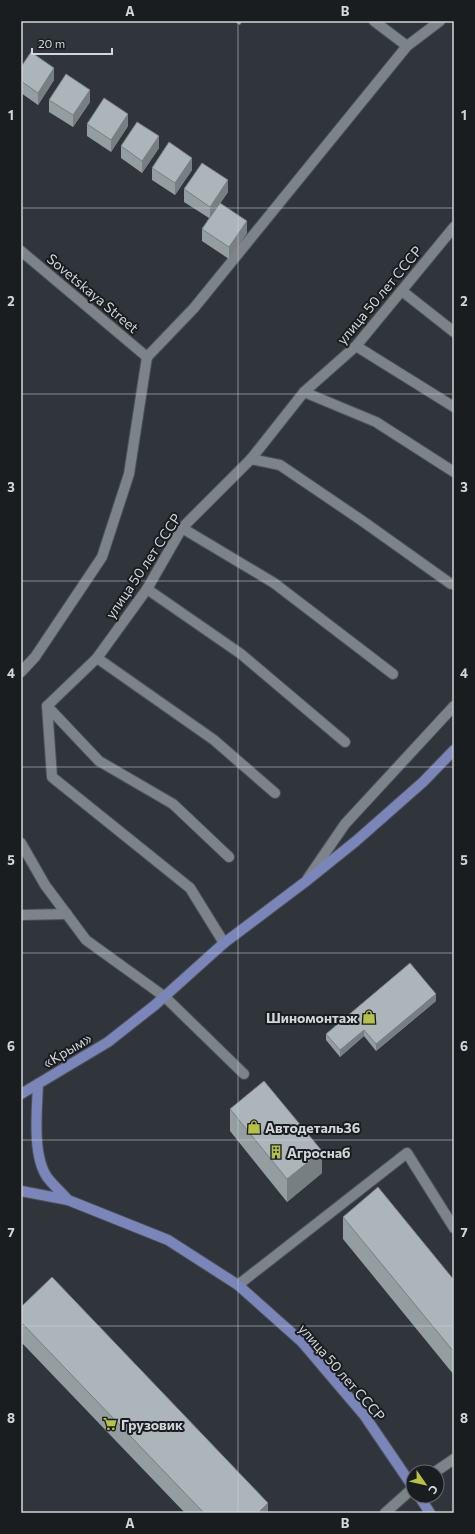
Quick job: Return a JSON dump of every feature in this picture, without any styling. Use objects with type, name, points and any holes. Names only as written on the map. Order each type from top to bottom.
[{"type":"main road","name":"«Крым»","points":[[21,1094],[108,1042],[165,996],[224,943],[305,882],[423,782],[454,750]]},
{"type":"main road","points":[[38,1084],[36,1135],[39,1155],[46,1176],[68,1200]]},
{"type":"main road","name":"улица 50 лет СССР","points":[[21,1190],[68,1200],[168,1240],[238,1285],[302,1342],[364,1415],[405,1476]]},
{"type":"main road","points":[[424,1504],[430,1513]]},
{"type":"street","points":[[374,21],[407,46]]},
{"type":"street","points":[[21,672],[35,657],[102,557],[129,474],[147,357],[194,308],[407,46],[440,21]]},
{"type":"street","name":"улица 50 лет СССР","points":[[47,706],[97,658],[147,589],[182,528],[251,459],[304,392],[356,346],[454,227]]},
{"type":"street","name":"Sovetskaya Street","points":[[21,251],[147,357]]},
{"type":"street","points":[[402,291],[454,332]]},
{"type":"street","points":[[356,346],[454,407]]},
{"type":"street","points":[[304,392],[376,422],[454,472]]},
{"type":"street","points":[[251,459],[280,465],[451,584]]},
{"type":"street","points":[[182,528],[274,583],[393,674]]},
{"type":"street","points":[[147,589],[241,654],[345,742]]},
{"type":"street","points":[[97,658],[214,740],[275,793]]},
{"type":"street","points":[[47,706],[99,761],[173,804],[229,857]]},
{"type":"street","points":[[47,706],[52,776],[190,888],[224,943]]},
{"type":"street","points":[[305,882],[344,824],[454,706]]},
{"type":"street","points":[[21,843],[45,885],[86,940],[165,996],[244,1074]]},
{"type":"street","points":[[21,915],[67,914]]},
{"type":"street","points":[[238,1285],[408,1153],[454,1228]]},
{"type":"street","points":[[445,1465],[454,1459]]},
{"type":"street","points":[[385,1513],[405,1495]]},
{"type":"building","points":[[31,52],[54,68],[38,93],[21,81],[21,67]]},
{"type":"building","points":[[66,74],[90,90],[73,115],[49,100]]},
{"type":"building","points":[[104,98],[128,114],[111,140],[87,124]]},
{"type":"building","points":[[137,122],[159,136],[142,161],[121,146]]},
{"type":"building","points":[[169,142],[192,158],[175,183],[152,168]]},
{"type":"building","points":[[202,163],[228,180],[210,207],[184,189]]},
{"type":"building","points":[[220,203],[247,221],[229,247],[202,229]]},
{"type":"building","points":[[410,963],[436,994],[376,1044],[364,1030],[340,1050],[326,1034]]},
{"type":"building","points":[[264,1081],[322,1151],[287,1179],[230,1109]]},
{"type":"building","points":[[378,1187],[454,1280],[454,1352],[343,1217]]},
{"type":"building","points":[[52,1277],[268,1503],[258,1513],[204,1513],[21,1322],[21,1307]]},
{"type":"place","name":"Шиномонтаж","points":[[369,1017]]},
{"type":"place","name":"Автодеталь36","points":[[254,1127]]},
{"type":"place","name":"Агроснаб","points":[[276,1152]]},
{"type":"place","name":"Грузовик","points":[[110,1424]]}]
